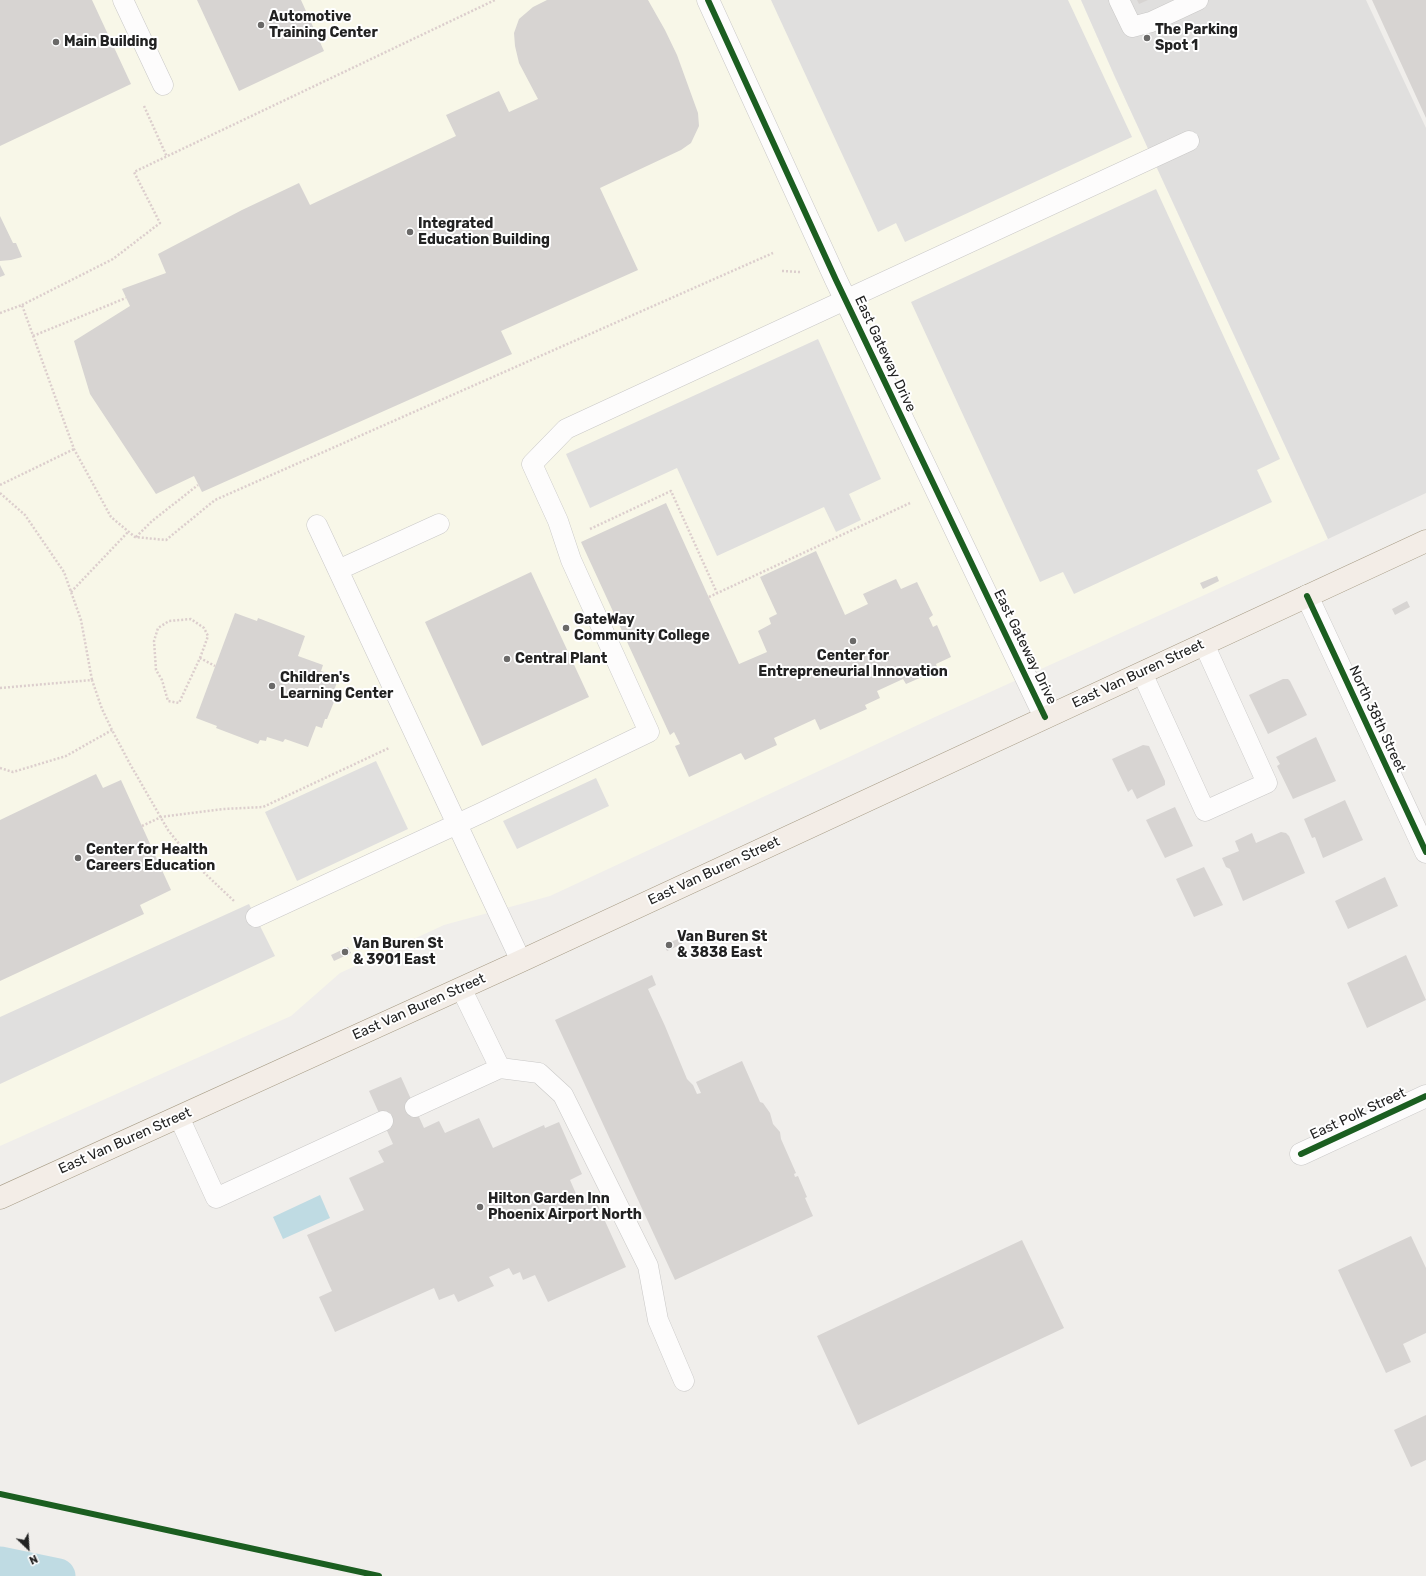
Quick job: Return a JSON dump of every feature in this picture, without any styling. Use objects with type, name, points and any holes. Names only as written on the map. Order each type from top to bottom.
[{"type":"main road","name":"East Van Buren Street","points":[[0,1198],[521,961],[1426,541]]},
{"type":"street","name":"East Gateway Drive","points":[[708,0],[846,301],[1045,717]]},
{"type":"street","name":"North 38th Street","points":[[1307,596],[1424,840]]},
{"type":"street","name":"East Polk Street","points":[[1301,1154],[1426,1096]]},
{"type":"lane","points":[[124,0],[162,86]]},
{"type":"lane","points":[[1119,0],[1132,27],[1151,22],[1198,0]]},
{"type":"lane","points":[[256,916],[457,824],[649,732],[571,560],[558,521],[532,464],[566,429],[846,301],[1189,141]]},
{"type":"lane","points":[[338,570],[439,524]]},
{"type":"lane","points":[[317,525],[521,961]]},
{"type":"lane","points":[[1142,673],[1205,811],[1267,783],[1204,644]]},
{"type":"lane","points":[[461,988],[500,1068]]},
{"type":"lane","points":[[415,1107],[500,1068],[539,1073],[563,1095],[648,1266],[658,1320],[684,1381]]},
{"type":"lane","points":[[179,1117],[216,1198],[383,1121]]},
{"type":"path","points":[[0,313],[22,305],[113,259],[160,223],[134,172],[496,0]]},
{"type":"path","points":[[22,305],[74,449],[111,517],[135,537],[166,540],[215,500],[773,253]]},
{"type":"path","points":[[782,271],[804,273]]},
{"type":"path","points":[[33,336],[126,298]]},
{"type":"path","points":[[0,485],[74,449]]},
{"type":"path","points":[[135,537],[152,521],[198,485]]},
{"type":"path","points":[[564,540],[671,491],[717,593]]},
{"type":"path","points":[[0,493],[25,515],[64,572],[81,620],[92,680],[102,709],[130,764],[168,830],[196,865],[234,902],[240,898]]},
{"type":"path","points":[[709,597],[910,503]]},
{"type":"path","points":[[71,592],[128,532]]},
{"type":"path","points":[[190,619],[204,628],[208,636],[200,658],[179,703],[168,701],[162,680],[156,670],[154,641],[158,628],[169,621],[190,619]]},
{"type":"path","points":[[200,658],[215,666]]},
{"type":"path","points":[[0,688],[92,680]]},
{"type":"path","points":[[0,768],[13,772],[66,756],[112,730]]},
{"type":"path","points":[[142,826],[161,817],[223,809],[263,807],[389,748]]},
{"type":"shaded area","name":"GateWay Community College","points":[[0,0],[1081,0],[1328,539],[935,717],[550,896],[444,925],[340,973],[291,1016],[0,1146]]},
{"type":"shaded area","points":[[771,0],[1068,0],[1132,137],[905,242],[896,223],[878,232]]},
{"type":"shaded area","points":[[1081,0],[1366,0],[1426,128],[1426,493],[1328,539]]},
{"type":"shaded area","points":[[1156,189],[1280,459],[1257,470],[1272,502],[1074,594],[1063,572],[1040,582],[911,302]]},
{"type":"shaded area","points":[[818,339],[881,479],[849,494],[861,520],[836,532],[824,507],[717,556],[677,468],[590,508],[566,454]]},
{"type":"shaded area","points":[[376,761],[408,829],[297,881],[265,812]]},
{"type":"shaded area","points":[[596,778],[609,806],[517,849],[503,821]]},
{"type":"shaded area","points":[[249,904],[275,956],[0,1084],[0,1017]]},
{"type":"water","points":[[320,1195],[330,1218],[283,1239],[273,1217]]},
{"type":"building","name":"Main Building","points":[[0,0],[92,0],[131,84],[0,146]]},
{"type":"building","name":"Automotive Training Center","points":[[197,0],[301,0],[324,51],[239,91]]},
{"type":"building","name":"Integrated Education Building","points":[[547,0],[648,0],[677,55],[698,113],[699,126],[691,143],[681,150],[600,188],[638,270],[501,331],[512,354],[202,492],[194,476],[156,494],[90,394],[74,341],[130,306],[122,289],[166,273],[158,254],[242,210],[299,183],[310,205],[456,136],[446,115],[499,91],[509,112],[538,99],[519,63],[514,33],[519,19],[533,7]]},
{"type":"building","points":[[1137,0],[1148,0],[1139,4]]},
{"type":"building","points":[[1372,0],[1426,0],[1426,118]]},
{"type":"building","points":[[0,216],[13,243],[16,243],[22,257],[0,261]]},
{"type":"building","points":[[0,265],[5,275],[0,277]]},
{"type":"building","name":"Center for Entrepreneurial Innovation","points":[[666,503],[739,664],[767,652],[758,631],[771,624],[769,618],[777,614],[760,577],[816,551],[845,615],[868,604],[863,594],[896,579],[901,589],[917,582],[933,615],[929,618],[933,627],[937,625],[951,657],[936,664],[938,670],[906,684],[903,679],[877,691],[880,698],[865,705],[867,709],[820,730],[815,719],[774,738],[777,745],[745,760],[741,753],[689,777],[675,746],[680,744],[674,732],[670,735],[581,542]]},
{"type":"building","name":"Central Plant","points":[[531,572],[589,697],[482,746],[425,622]]},
{"type":"building","points":[[1217,576],[1219,581],[1203,589],[1200,583]]},
{"type":"building","points":[[1407,601],[1410,607],[1395,615],[1392,609]]},
{"type":"building","name":"Children's Learning Center","points":[[235,613],[257,621],[258,618],[305,636],[298,656],[323,665],[321,671],[339,677],[332,696],[336,697],[327,719],[325,719],[322,728],[316,726],[308,747],[285,739],[283,742],[267,737],[266,741],[260,740],[258,744],[216,728],[217,726],[196,718]]},
{"type":"building","points":[[1283,679],[1288,679],[1290,681],[1307,715],[1268,734],[1249,695]]},
{"type":"building","points":[[1316,737],[1336,781],[1293,799],[1277,766],[1280,764],[1276,757]]},
{"type":"building","points":[[1143,745],[1149,746],[1165,781],[1165,785],[1137,799],[1132,789],[1128,792],[1112,759]]},
{"type":"building","name":"Center for Health Careers Education","points":[[96,774],[103,788],[121,780],[171,890],[140,905],[144,914],[0,981],[0,820]]},
{"type":"building","points":[[1345,800],[1363,840],[1323,858],[1315,837],[1312,838],[1304,819]]},
{"type":"building","points":[[1175,807],[1193,846],[1165,858],[1146,820]]},
{"type":"building","points":[[1281,832],[1286,833],[1289,836],[1305,873],[1243,901],[1230,869],[1226,867],[1222,858],[1239,851],[1235,841],[1252,833],[1256,843]]},
{"type":"building","points":[[1204,867],[1223,905],[1194,917],[1176,879]]},
{"type":"building","points":[[1385,877],[1398,906],[1348,929],[1335,901]]},
{"type":"building","points":[[680,938],[682,944],[667,951],[664,945]]},
{"type":"building","points":[[348,947],[351,953],[334,961],[331,955]]},
{"type":"building","points":[[1406,955],[1426,1000],[1367,1028],[1347,983]]},
{"type":"building","points":[[652,975],[656,985],[648,989],[687,1079],[693,1085],[697,1094],[701,1093],[696,1082],[742,1061],[760,1102],[763,1103],[770,1113],[773,1124],[780,1132],[781,1139],[796,1173],[794,1174],[795,1177],[798,1176],[813,1216],[675,1280],[555,1020]]},
{"type":"building","name":"Hilton Garden Inn Phoenix Airport North","points":[[401,1077],[424,1128],[439,1121],[445,1133],[479,1118],[493,1148],[544,1125],[545,1128],[559,1122],[582,1174],[570,1180],[580,1203],[594,1197],[626,1267],[548,1302],[535,1275],[523,1280],[520,1272],[513,1275],[509,1268],[489,1277],[494,1286],[458,1302],[454,1294],[439,1300],[434,1288],[335,1332],[319,1297],[332,1291],[307,1235],[364,1210],[349,1178],[384,1162],[378,1151],[393,1144],[369,1091]]},
{"type":"building","points":[[1411,1236],[1426,1268],[1426,1333],[1403,1344],[1411,1362],[1386,1373],[1338,1270]]},
{"type":"building","points":[[1022,1240],[1064,1328],[858,1425],[817,1336]]},
{"type":"building","points":[[1426,1415],[1426,1460],[1411,1467],[1394,1430]]},
{"type":"waterway","points":[[0,1564],[58,1576]]},
{"type":"cycle path","points":[[708,0],[836,280],[1045,717]]},
{"type":"cycle path","points":[[1307,596],[1426,852]]},
{"type":"cycle path","points":[[1301,1154],[1426,1096]]},
{"type":"cycle path","points":[[0,1494],[379,1576]]},
{"type":"place","name":"Automotive Training Center","points":[[261,25]]},
{"type":"place","name":"The Parking Spot 1","points":[[1147,38]]},
{"type":"place","name":"Main Building","points":[[56,42]]},
{"type":"place","name":"Integrated Education Building","points":[[410,232]]},
{"type":"place","name":"GateWay Community College","points":[[566,628]]},
{"type":"place","name":"Center for Entrepreneurial Innovation","points":[[853,641]]},
{"type":"place","name":"Central Plant","points":[[507,659]]},
{"type":"place","name":"Children's Learning Center","points":[[272,686]]},
{"type":"place","name":"Center for Health Careers Education","points":[[78,858]]},
{"type":"place","name":"Van Buren St & 3838 East","points":[[669,945]]},
{"type":"place","name":"Van Buren St & 3901 East","points":[[345,952]]},
{"type":"place","name":"Hilton Garden Inn Phoenix Airport North","points":[[480,1207]]}]
